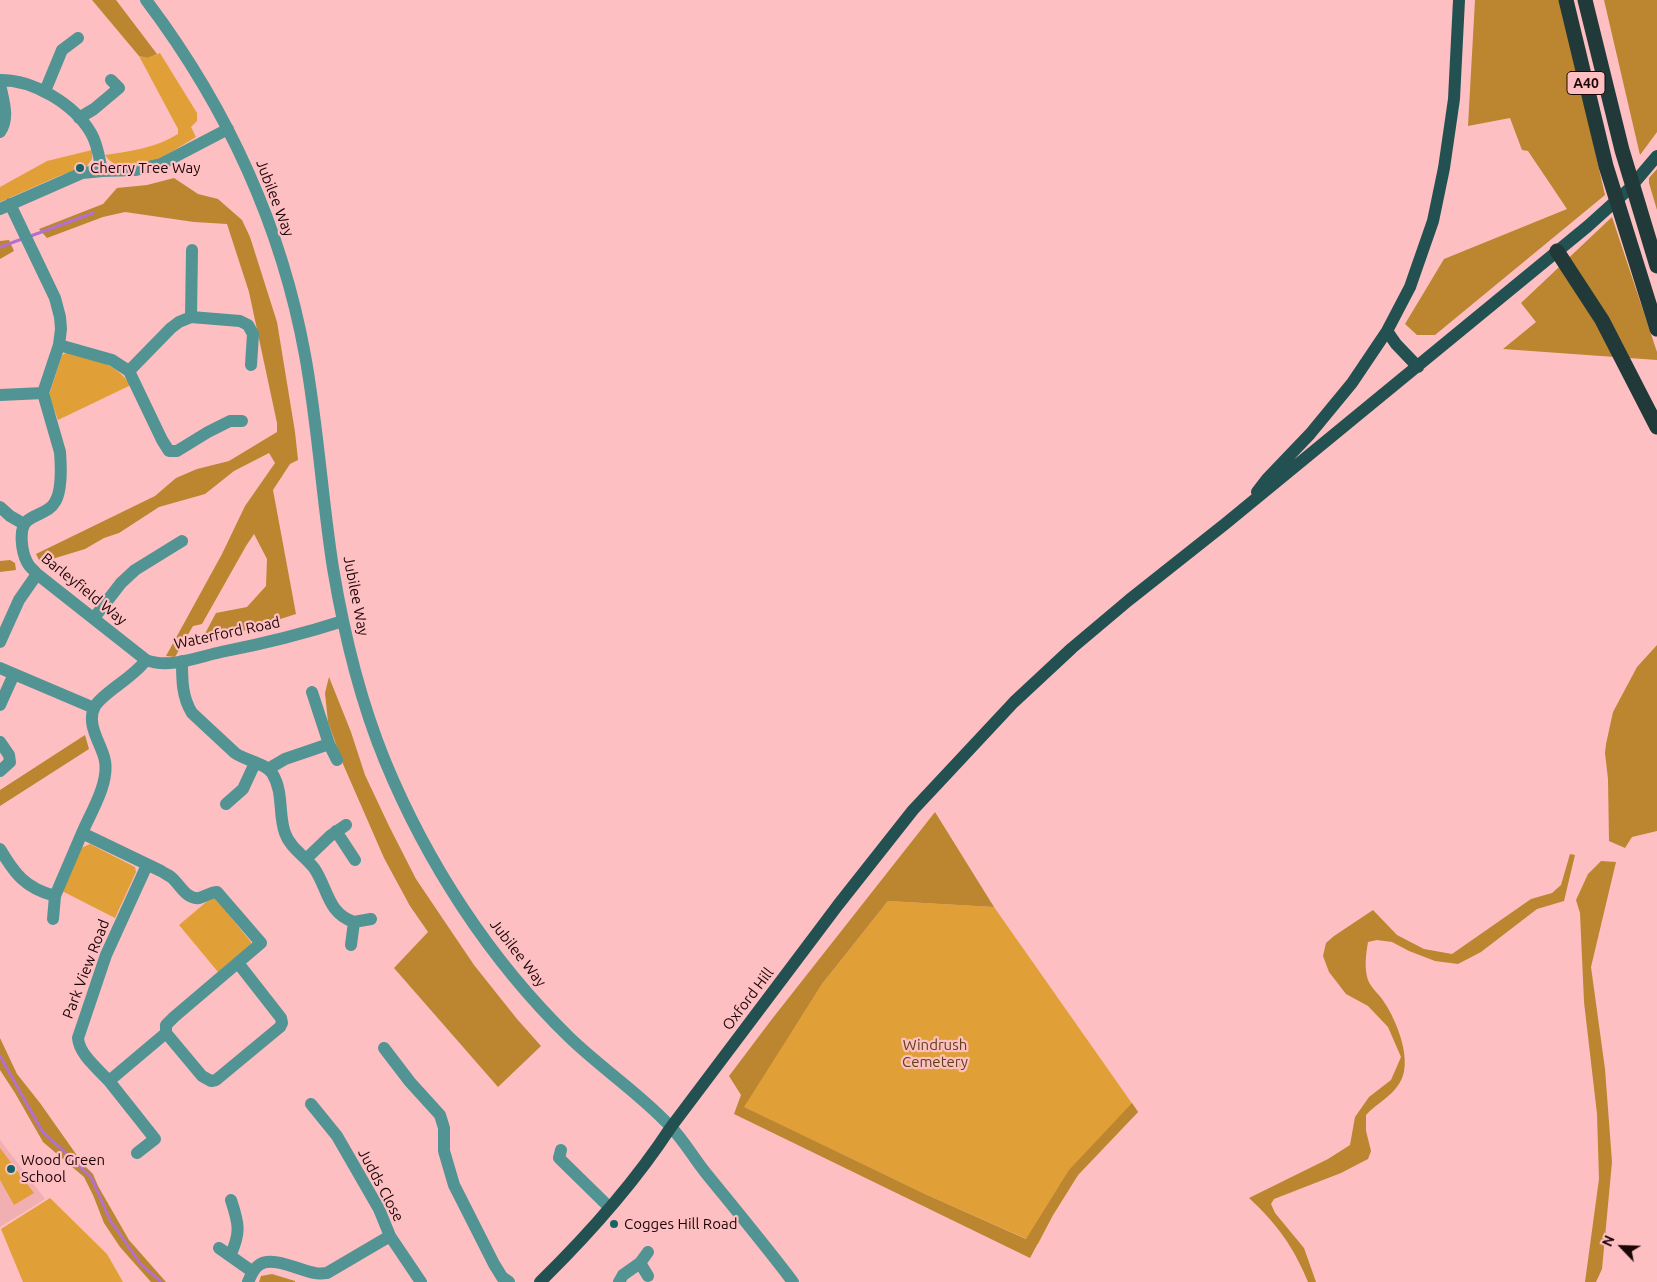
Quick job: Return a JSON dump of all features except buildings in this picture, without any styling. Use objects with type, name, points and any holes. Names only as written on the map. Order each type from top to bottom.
[{"type":"highway","name":"A40","points":[[1566,0],[1606,166],[1657,329]]},
{"type":"highway","name":"A40","points":[[1585,0],[1622,150],[1657,266]]},
{"type":"highway","points":[[1556,251],[1602,320],[1657,426]]},
{"type":"main road","points":[[1247,506],[1267,479],[1332,409],[1387,331],[1410,287],[1439,196],[1453,108],[1459,0]]},
{"type":"main road","points":[[1247,506],[1629,189],[1657,156]]},
{"type":"main road","points":[[1387,331],[1396,344],[1418,366]]},
{"type":"main road","name":"Oxford Hill","points":[[540,1282],[575,1248],[654,1154],[672,1127],[838,905],[913,810],[1014,702],[1072,648],[1247,506]]},
{"type":"street","name":"Jubilee Way","points":[[146,0],[175,39],[200,79],[228,129],[252,178],[265,211],[296,314],[311,390],[332,561],[362,699],[385,761],[422,841],[458,901],[501,960],[555,1023],[592,1058],[672,1127]]},
{"type":"street","points":[[45,92],[62,50],[78,38]]},
{"type":"street","points":[[0,80],[17,82],[45,92],[79,118],[94,140],[102,171]]},
{"type":"street","points":[[79,118],[94,109],[119,88],[111,80]]},
{"type":"street","points":[[0,84],[6,112],[0,132]]},
{"type":"street","points":[[0,507],[10,516],[24,524],[50,509],[58,498],[60,475],[60,452],[43,394],[59,345],[60,317],[55,298],[23,229],[5,207],[82,173],[136,170],[156,166],[172,160],[228,129]]},
{"type":"street","points":[[191,317],[192,250]]},
{"type":"street","points":[[129,371],[171,328],[191,317],[240,321],[248,324],[253,334],[251,365]]},
{"type":"street","points":[[59,345],[112,360],[129,371],[169,451],[177,451],[230,420],[242,420]]},
{"type":"street","points":[[0,395],[43,394]]},
{"type":"street","name":"Barleyfield Way","points":[[24,524],[22,537],[25,559],[28,564],[146,660]]},
{"type":"street","points":[[94,618],[121,583],[135,570],[182,542]]},
{"type":"street","points":[[0,642],[19,600],[38,574]]},
{"type":"street","name":"Waterford Road","points":[[146,660],[160,662],[182,661],[252,646],[344,622]]},
{"type":"street","points":[[53,919],[54,896],[104,785],[106,775],[105,760],[93,727],[94,708],[140,668],[146,660]]},
{"type":"street","points":[[182,661],[183,692],[192,713],[235,753],[268,769],[273,775],[278,787],[285,835],[318,876],[331,904],[346,920],[354,922],[371,919]]},
{"type":"street","points":[[0,668],[94,708]]},
{"type":"street","points":[[0,704],[14,674]]},
{"type":"street","points":[[312,692],[329,744],[337,760]]},
{"type":"street","points":[[0,742],[9,755],[10,762],[0,771]]},
{"type":"street","points":[[268,769],[286,759],[329,744]]},
{"type":"street","points":[[226,804],[243,789],[255,763]]},
{"type":"street","points":[[306,859],[316,848],[341,828],[355,860]]},
{"type":"street","points":[[82,833],[172,878],[183,890],[195,898],[217,892],[261,943],[166,1025],[166,1033],[202,1076],[211,1081],[216,1080],[280,1027],[282,1023],[281,1018],[238,963]]},
{"type":"street","points":[[0,849],[22,880],[42,892],[54,896]]},
{"type":"street","name":"Park View Road","points":[[109,1081],[84,1052],[78,1043],[78,1038],[106,956],[147,865]]},
{"type":"street","points":[[351,945],[354,922]]},
{"type":"street","points":[[137,1153],[158,1137],[109,1081],[166,1033]]},
{"type":"street","points":[[384,1048],[410,1082],[440,1116],[444,1128],[444,1151],[454,1185],[494,1264],[502,1277],[509,1282]]},
{"type":"street","name":"Judds Close","points":[[311,1104],[337,1136],[379,1209],[390,1236],[421,1282]]},
{"type":"street","points":[[672,1127],[693,1157],[793,1282]]},
{"type":"street","points":[[561,1150],[560,1158],[609,1207]]},
{"type":"street","points":[[230,1256],[237,1240],[239,1222],[231,1200]]},
{"type":"street","points":[[219,1248],[230,1256],[250,1277],[259,1264],[271,1262],[290,1265],[316,1273],[327,1273],[390,1236]]},
{"type":"street","points":[[619,1282],[623,1276],[640,1263],[648,1252]]},
{"type":"street","points":[[640,1263],[648,1276]]},
{"type":"shaded area","points":[[92,0],[116,0],[157,54],[148,58],[139,56]]},
{"type":"shaded area","points":[[1475,0],[1560,0],[1605,195],[1435,335],[1417,335],[1405,324],[1444,259],[1567,209],[1528,151],[1522,150],[1510,118],[1468,126]]},
{"type":"shaded area","points":[[1604,0],[1657,0],[1657,132],[1640,155]]},
{"type":"shaded area","points":[[1657,169],[1657,210],[1649,178]]},
{"type":"shaded area","points":[[174,178],[198,194],[218,199],[242,220],[250,237],[277,322],[298,460],[290,464],[273,490],[296,614],[199,645],[216,613],[247,607],[266,586],[267,559],[254,534],[202,624],[193,626],[175,657],[166,656],[222,554],[245,506],[275,463],[269,453],[234,471],[205,494],[159,507],[119,533],[104,538],[85,549],[49,560],[39,560],[36,554],[155,496],[176,478],[197,469],[229,461],[277,432],[277,423],[249,292],[227,224],[194,222],[125,212],[103,217],[47,238],[39,229],[103,204],[117,188],[147,185]]},
{"type":"shaded area","points":[[1612,217],[1657,352],[1657,360],[1503,349],[1536,322],[1521,303]]},
{"type":"shaded area","points":[[9,240],[14,251],[0,259],[0,241]]},
{"type":"shaded area","points":[[10,560],[15,563],[16,570],[0,572],[0,561]]},
{"type":"shaded area","points":[[1657,645],[1657,831],[1632,837],[1625,848],[1609,841],[1606,744],[1613,712],[1637,667]]},
{"type":"shaded area","points":[[329,677],[351,732],[365,775],[416,879],[474,965],[541,1046],[498,1087],[394,968],[428,932],[410,906],[384,858],[343,764],[328,722],[325,693]]},
{"type":"shaded area","points":[[85,735],[89,749],[0,806],[0,790]]},
{"type":"shaded area","points":[[935,812],[994,907],[888,901],[822,984],[744,1107],[925,1194],[1026,1239],[1069,1170],[1132,1103],[1138,1112],[1078,1175],[1053,1215],[1030,1258],[734,1114],[741,1095],[729,1076]]},
{"type":"shaded area","points":[[1570,854],[1575,855],[1564,901],[1537,909],[1481,952],[1458,964],[1435,961],[1392,942],[1377,940],[1368,942],[1366,971],[1368,980],[1394,1020],[1402,1042],[1405,1065],[1399,1084],[1392,1093],[1366,1115],[1366,1131],[1371,1151],[1368,1159],[1341,1173],[1274,1199],[1271,1204],[1275,1213],[1304,1248],[1316,1282],[1308,1282],[1303,1269],[1283,1236],[1249,1198],[1328,1159],[1350,1145],[1355,1117],[1369,1097],[1391,1080],[1401,1057],[1388,1027],[1368,1006],[1346,994],[1329,972],[1323,956],[1326,943],[1373,910],[1397,935],[1424,949],[1452,954],[1531,899],[1552,893],[1561,885]]},
{"type":"shaded area","points":[[1601,861],[1616,862],[1591,967],[1605,1069],[1612,1162],[1602,1269],[1596,1282],[1585,1282],[1599,1179],[1597,1114],[1584,1002],[1580,913],[1576,900],[1588,874]]},
{"type":"shaded area","points":[[0,1038],[17,1074],[83,1164],[93,1174],[129,1240],[166,1282],[151,1282],[120,1247],[104,1223],[84,1177],[43,1142],[0,1070]]},
{"type":"shaded area","name":"Wood Green School","points":[[0,1140],[45,1199],[0,1227]]},
{"type":"shaded area","points":[[272,1274],[295,1282],[259,1282],[261,1276]]},
{"type":"green space","points":[[160,53],[197,113],[197,121],[191,127],[196,137],[163,157],[149,162],[116,165],[105,155],[152,146],[178,134],[178,129],[139,56],[148,58]]},
{"type":"green space","points":[[92,150],[92,159],[87,166],[0,202],[0,187],[47,161]]},
{"type":"green space","points":[[68,352],[94,359],[110,366],[118,371],[131,385],[58,420],[49,395],[62,355]]},
{"type":"green space","points":[[90,844],[135,867],[136,872],[115,918],[62,891],[81,848]]},
{"type":"green space","points":[[211,898],[215,898],[251,942],[218,972],[179,925]]},
{"type":"green space","name":"Windrush Cemetery","points":[[888,901],[994,907],[1138,1112],[1078,1175],[1053,1215],[1038,1244],[925,1194],[743,1107],[822,984]]},
{"type":"green space","points":[[0,1148],[34,1193],[14,1205],[0,1180]]},
{"type":"green space","points":[[50,1198],[107,1254],[123,1282],[23,1282],[1,1229]]},
{"type":"waterway","points":[[28,237],[93,213]]},
{"type":"waterway","points":[[0,247],[22,239]]},
{"type":"waterway","points":[[0,1056],[42,1131],[91,1177],[110,1220],[140,1263],[161,1282]]},
{"type":"place","name":"Cherry Tree Way","points":[[80,168]]},
{"type":"place","name":"Wood Green School","points":[[11,1169]]},
{"type":"place","name":"Cogges Hill Road","points":[[614,1224]]}]
